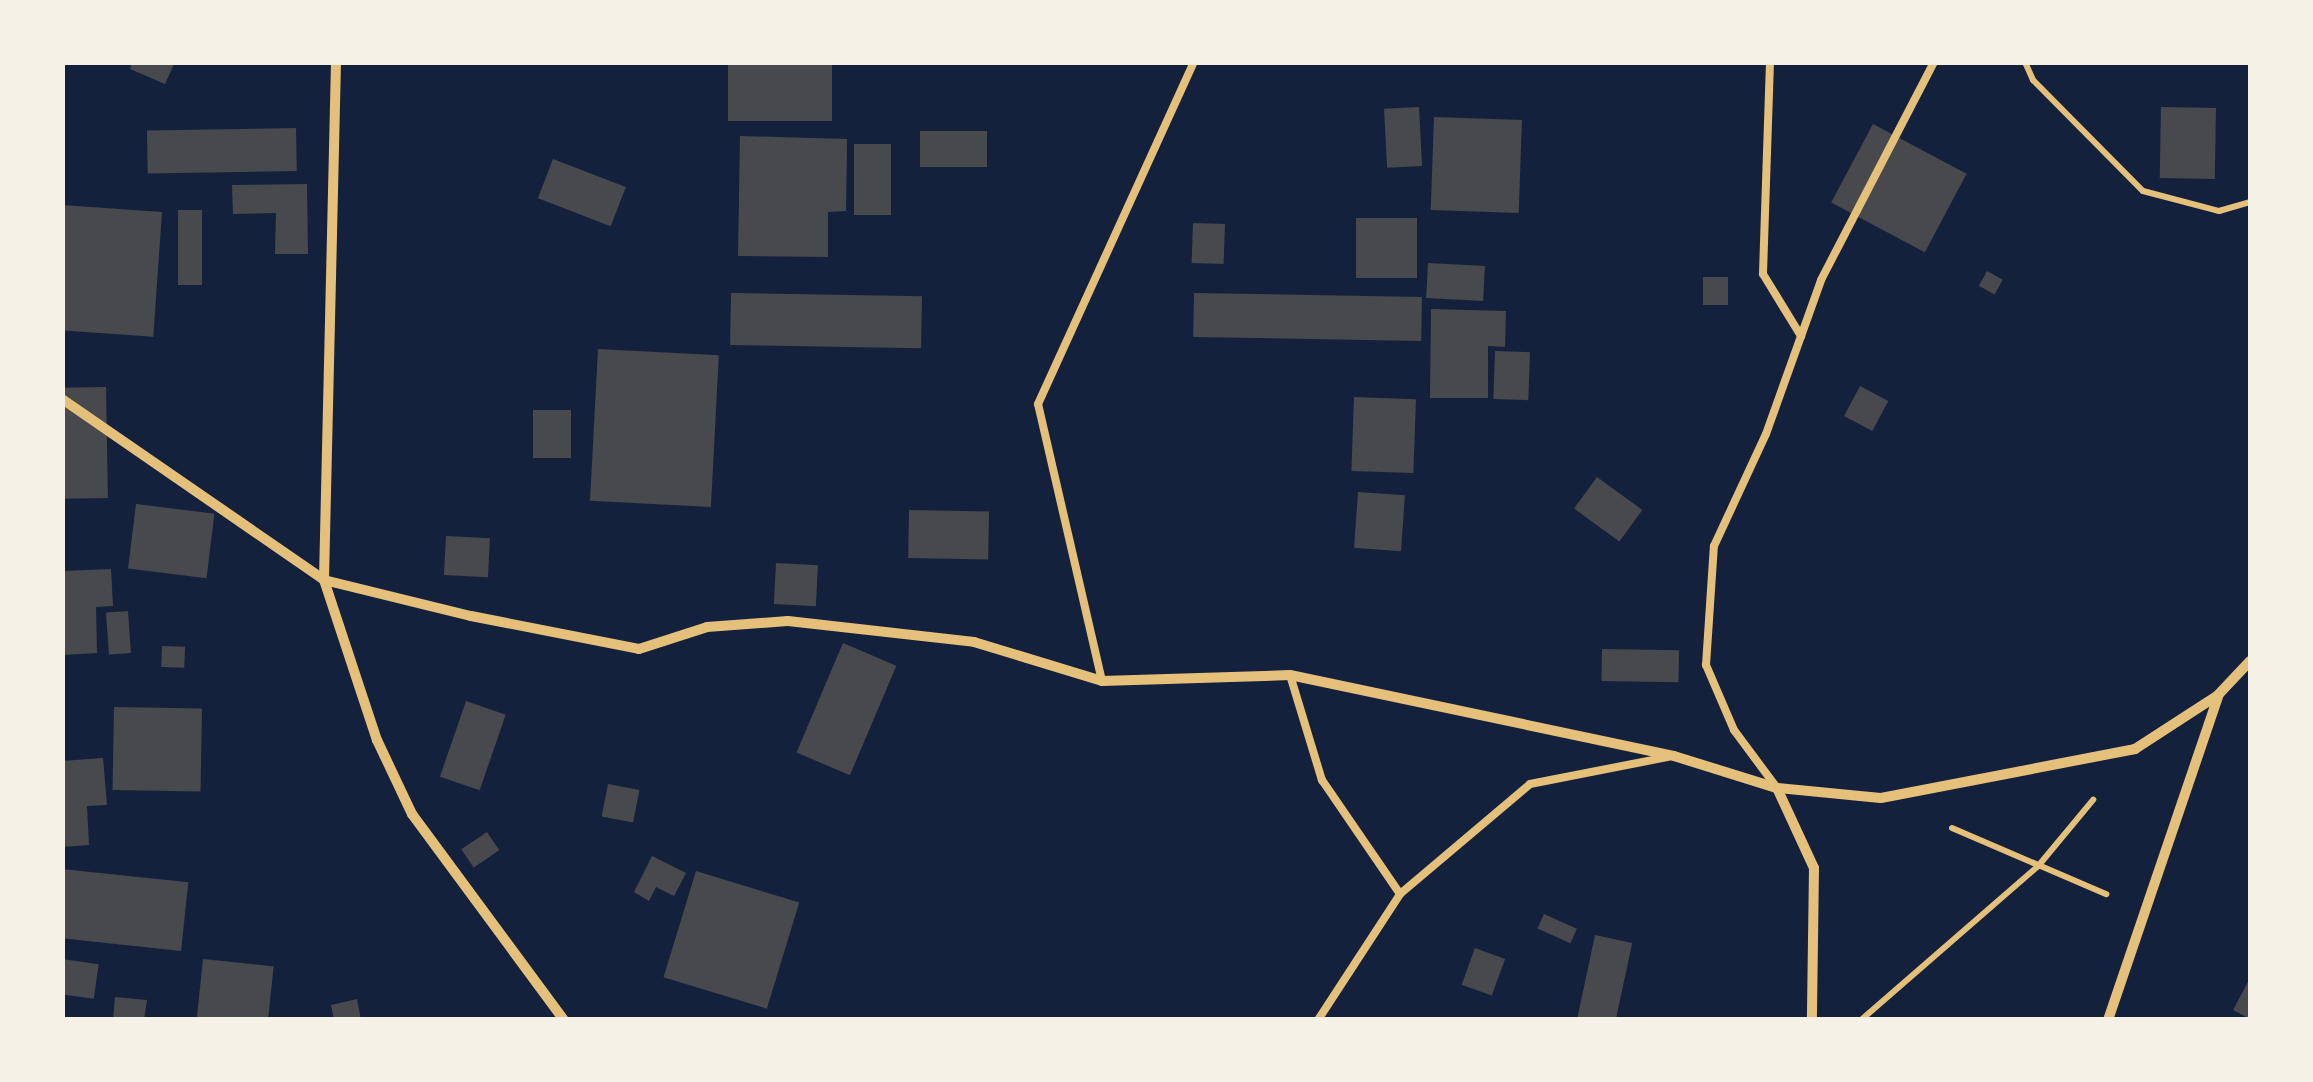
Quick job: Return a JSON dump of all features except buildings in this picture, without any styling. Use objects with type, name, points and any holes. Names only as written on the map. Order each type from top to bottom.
[{"type":"street","points":[[336,62],[324,580],[377,740],[412,814],[560,1018]]},
{"type":"street","points":[[62,399],[324,580],[639,649],[706,627],[788,621],[974,642],[1102,681],[1290,674],[1674,756],[1777,788],[1882,798],[2135,749],[2218,694],[2250,661]]},
{"type":"street","points":[[2108,1020],[2148,912],[2218,694]]},
{"type":"street","points":[[1777,788],[1814,868],[1812,1020]]},
{"type":"lane","points":[[1102,681],[1038,404],[1194,62]]},
{"type":"lane","points":[[1770,62],[1762,274],[1801,336]]},
{"type":"lane","points":[[1777,788],[1734,730],[1706,665],[1714,546],[1821,280],[1934,62]]},
{"type":"lane","points":[[1290,674],[1322,780],[1400,894]]},
{"type":"lane","points":[[1318,1020],[1400,894],[1530,784],[1674,756]]},
{"type":"path","points":[[2024,62],[2033,80],[2143,190],[2219,211],[2250,202]]},
{"type":"path","points":[[1861,1020],[2039,865],[2135,749]]},
{"type":"path","points":[[1882,798],[2148,912]]}]
